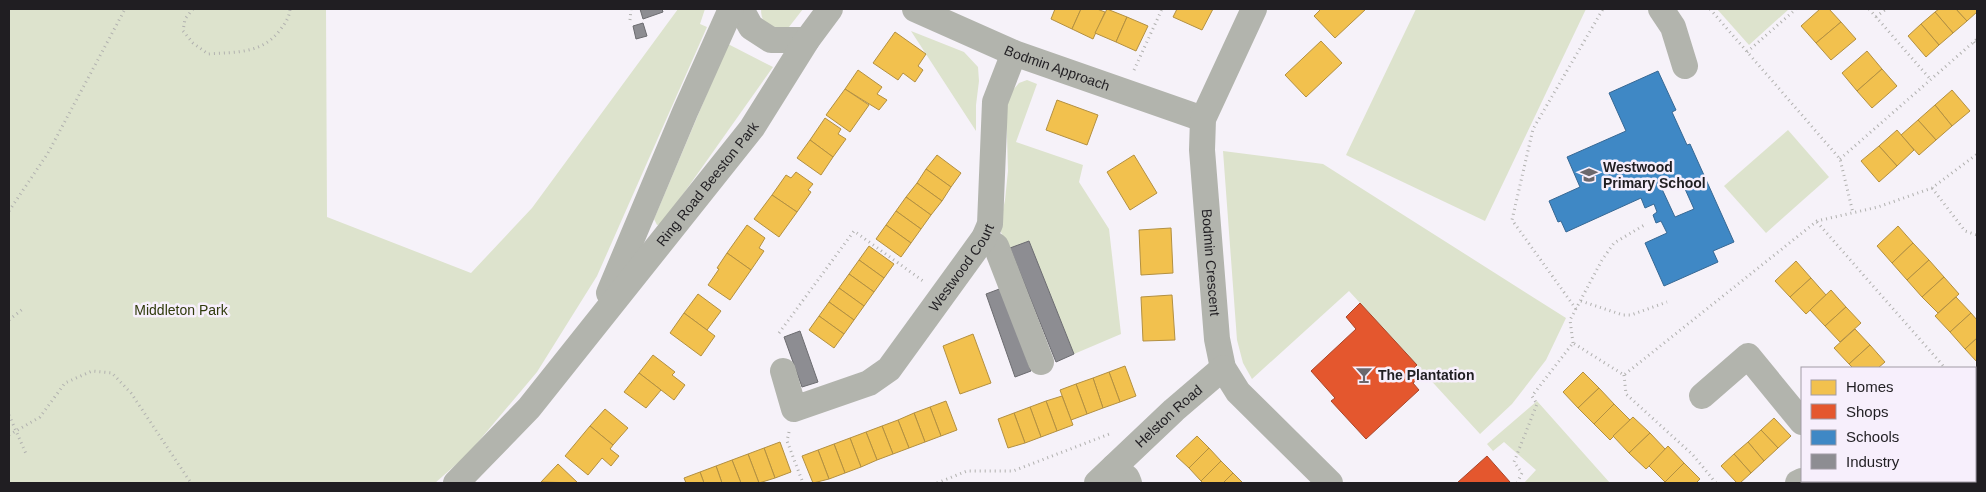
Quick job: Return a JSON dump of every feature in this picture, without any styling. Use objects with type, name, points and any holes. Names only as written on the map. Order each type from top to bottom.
[{"type":"street","name":"Ring Road Beeston Park","points":[[598,320],[681,120],[731,9]]},
{"type":"street","points":[[741,9],[751,27],[771,40],[807,40]]},
{"type":"street","name":"Ring Road Beeston Park","points":[[456,483],[529,408],[752,128],[807,40],[830,9]]},
{"type":"street","name":"Bodmin Approach","points":[[915,9],[1014,53],[1203,119]]},
{"type":"street","name":"Bodmin Crescent","points":[[1254,9],[1203,119],[1202,150],[1217,340],[1223,368],[1238,392],[1330,483]]},
{"type":"street","points":[[1661,9],[1673,27],[1685,66]]},
{"type":"street","name":"Westwood Court","points":[[794,408],[868,383],[889,369],[941,294],[984,238],[990,224],[995,102],[1014,53]]},
{"type":"street","points":[[984,238],[996,246],[1040,362]]},
{"type":"street","points":[[1702,396],[1748,356],[1801,421]]},
{"type":"street","name":"Helston Road","points":[[1113,478],[1174,410],[1223,368]]},
{"type":"street","points":[[783,371],[794,408]]},
{"type":"path","points":[[9,211],[48,152],[125,9]]},
{"type":"path","points":[[192,9],[185,19],[183,31],[192,43],[208,54],[256,49],[273,39],[289,18],[290,9]]},
{"type":"path","points":[[630,20],[631,9]]},
{"type":"path","points":[[1125,91],[1162,9]]},
{"type":"path","points":[[1576,309],[1512,220],[1533,129],[1603,9]]},
{"type":"path","points":[[1710,9],[1840,159],[1853,213]]},
{"type":"path","points":[[1747,52],[1796,9]]},
{"type":"path","points":[[1869,9],[1931,80]]},
{"type":"path","points":[[1876,17],[1886,9]]},
{"type":"path","points":[[1840,159],[1977,39]]},
{"type":"path","points":[[1974,42],[1977,46]]},
{"type":"path","points":[[1624,375],[1817,222],[1878,207],[1932,188],[1977,154]]},
{"type":"path","points":[[1932,188],[1966,231],[1977,235]]},
{"type":"path","points":[[1817,222],[1944,367]]},
{"type":"path","points":[[1517,483],[1522,474],[1514,462],[1537,404],[1532,396],[1573,343],[1570,320],[1602,260],[1614,243],[1646,224]]},
{"type":"path","points":[[779,333],[854,231],[941,294]]},
{"type":"path","points":[[1580,301],[1624,315],[1631,315],[1666,302]]},
{"type":"path","points":[[9,320],[24,308]]},
{"type":"path","points":[[1573,343],[1624,375]]},
{"type":"path","points":[[9,435],[40,417],[65,383],[92,371],[112,373],[131,392],[191,483]]},
{"type":"path","points":[[1624,375],[1626,394],[1693,455],[1716,483]]},
{"type":"path","points":[[794,408],[787,441],[802,483]]},
{"type":"path","points":[[9,415],[27,456]]},
{"type":"path","points":[[937,483],[967,471],[1014,471],[1120,430]]},
{"type":"green space","name":"Middleton Park","points":[[9,9],[326,9],[327,217],[471,273],[532,208],[678,9],[705,9],[700,24],[707,27],[597,276],[537,372],[468,454],[435,483],[9,483]]},
{"type":"green space","points":[[761,9],[803,9],[789,27],[774,28],[763,20]]},
{"type":"green space","points":[[1416,9],[1586,9],[1485,221],[1346,155]]},
{"type":"green space","points":[[1717,9],[1789,9],[1749,45]]},
{"type":"green space","points":[[911,31],[964,52],[978,67],[976,131]]},
{"type":"green space","points":[[728,44],[773,67],[662,224],[657,225],[654,219]]},
{"type":"green space","points":[[1027,80],[1037,84],[1016,142],[1083,165],[1079,182],[1109,229],[1121,334],[1074,354],[1029,241],[1010,248],[999,229],[1008,171],[1006,101],[1019,83]]},
{"type":"green space","points":[[1788,130],[1829,177],[1766,233],[1724,186]]},
{"type":"green space","points":[[1223,151],[1323,164],[1566,318],[1546,360],[1512,404],[1480,434],[1349,291],[1252,379],[1243,363],[1237,340]]},
{"type":"green space","points":[[1537,401],[1610,483],[1524,483],[1536,470],[1504,442],[1493,451],[1487,444]]},
{"type":"building: Homes","points":[[1055,9],[1081,9],[1072,29],[1051,19]]},
{"type":"building: Homes","points":[[1081,9],[1097,9],[1105,12],[1093,39],[1072,29]]},
{"type":"building: Homes","points":[[1107,9],[1127,17],[1116,42],[1095,33]]},
{"type":"building: Homes","points":[[1177,9],[1213,9],[1202,30],[1173,17]]},
{"type":"building: Homes","points":[[1321,9],[1366,9],[1335,38],[1314,16]]},
{"type":"building: Homes","points":[[1820,9],[1829,9],[1841,22],[1816,43],[1801,26]]},
{"type":"building: Homes","points":[[1939,9],[1956,9],[1967,21],[1953,33],[1935,12]]},
{"type":"building: Homes","points":[[1956,9],[1977,9],[1977,12],[1967,21]]},
{"type":"building: Homes","points":[[1935,12],[1953,33],[1939,45],[1921,24]]},
{"type":"building: Homes","points":[[1127,17],[1148,26],[1136,51],[1116,42]]},
{"type":"building: Homes","points":[[1841,22],[1856,39],[1831,60],[1816,43]]},
{"type":"building: Homes","points":[[1921,24],[1939,45],[1926,57],[1908,36]]},
{"type":"building: Homes","points":[[895,32],[926,54],[918,66],[923,70],[915,82],[903,73],[898,80],[873,63]]},
{"type":"building: Homes","points":[[1321,41],[1342,63],[1306,97],[1285,75]]},
{"type":"building: Homes","points":[[1867,51],[1882,69],[1857,91],[1842,73]]},
{"type":"building: Homes","points":[[1882,69],[1897,86],[1872,108],[1857,91]]},
{"type":"building: Homes","points":[[858,70],[882,87],[877,94],[887,100],[879,110],[845,89]]},
{"type":"building: Homes","points":[[845,89],[869,105],[850,132],[826,115]]},
{"type":"building: Homes","points":[[1952,90],[1970,111],[1952,126],[1935,105]]},
{"type":"building: Homes","points":[[1057,100],[1098,115],[1087,145],[1046,130]]},
{"type":"building: Homes","points":[[1935,105],[1952,126],[1936,140],[1918,120]]},
{"type":"building: Homes","points":[[825,118],[841,129],[838,134],[846,139],[833,157],[810,140]]},
{"type":"building: Homes","points":[[1918,120],[1936,140],[1919,155],[1901,135]]},
{"type":"building: Homes","points":[[1897,130],[1914,150],[1897,166],[1879,146]]},
{"type":"building: Homes","points":[[810,140],[833,157],[821,175],[797,158]]},
{"type":"building: Homes","points":[[1879,146],[1897,166],[1879,182],[1861,161]]},
{"type":"building: Homes","points":[[937,155],[961,173],[951,187],[926,169]]},
{"type":"building: Homes","points":[[1134,155],[1157,193],[1130,210],[1107,172]]},
{"type":"building: Homes","points":[[926,169],[951,187],[942,201],[917,183]]},
{"type":"building: Homes","points":[[796,172],[813,184],[808,190],[811,192],[797,212],[772,195],[786,175],[791,178]]},
{"type":"building: Homes","points":[[917,183],[942,201],[931,215],[906,197]]},
{"type":"building: Homes","points":[[772,195],[797,212],[779,237],[754,219]]},
{"type":"building: Homes","points":[[906,197],[931,215],[921,229],[896,211]]},
{"type":"building: Homes","points":[[896,211],[921,229],[911,243],[886,225]]},
{"type":"building: Homes","points":[[747,225],[765,238],[759,248],[764,251],[751,270],[727,253]]},
{"type":"building: Homes","points":[[886,225],[911,243],[901,257],[876,239]]},
{"type":"building: Homes","points":[[1898,226],[1913,243],[1892,263],[1877,246]]},
{"type":"building: Homes","points":[[1171,228],[1173,273],[1141,275],[1139,230]]},
{"type":"building: Homes","points":[[1913,243],[1929,260],[1907,280],[1892,263]]},
{"type":"building: Homes","points":[[869,246],[894,264],[884,278],[859,260]]},
{"type":"building: Homes","points":[[727,253],[751,270],[730,300],[708,285]]},
{"type":"building: Homes","points":[[859,260],[884,278],[874,292],[849,274]]},
{"type":"building: Homes","points":[[1929,260],[1944,277],[1922,297],[1907,280]]},
{"type":"building: Homes","points":[[1796,261],[1811,278],[1790,297],[1775,281]]},
{"type":"building: Homes","points":[[849,274],[874,292],[864,306],[839,288]]},
{"type":"building: Homes","points":[[1944,277],[1959,294],[1938,313],[1922,297]]},
{"type":"building: Homes","points":[[1811,278],[1826,295],[1806,314],[1790,297]]},
{"type":"building: Homes","points":[[839,288],[864,306],[854,320],[829,302]]},
{"type":"building: Homes","points":[[1831,290],[1846,307],[1825,326],[1810,310]]},
{"type":"building: Homes","points":[[698,294],[721,311],[707,330],[684,313]]},
{"type":"building: Homes","points":[[1172,295],[1175,340],[1143,341],[1141,297]]},
{"type":"building: Homes","points":[[1956,297],[1971,313],[1950,332],[1935,316]]},
{"type":"building: Homes","points":[[829,302],[854,320],[844,334],[819,316]]},
{"type":"building: Homes","points":[[1846,307],[1861,323],[1840,342],[1825,326]]},
{"type":"building: Homes","points":[[684,313],[715,336],[701,356],[670,333]]},
{"type":"building: Homes","points":[[1971,313],[1977,320],[1977,338],[1965,349],[1950,332]]},
{"type":"building: Homes","points":[[819,316],[844,334],[834,348],[809,330]]},
{"type":"building: Homes","points":[[1855,329],[1870,345],[1849,364],[1834,348]]},
{"type":"building: Homes","points":[[973,334],[991,383],[960,394],[943,346]]},
{"type":"building: Homes","points":[[1977,338],[1977,362],[1965,349]]},
{"type":"building: Homes","points":[[1870,345],[1885,362],[1879,367],[1852,367],[1849,364]]},
{"type":"building: Homes","points":[[653,355],[675,372],[672,375],[685,385],[674,400],[639,373]]},
{"type":"building: Homes","points":[[1125,366],[1136,396],[1120,402],[1109,372]]},
{"type":"building: Homes","points":[[1109,372],[1120,402],[1103,408],[1093,378]]},
{"type":"building: Homes","points":[[1583,372],[1599,388],[1578,408],[1563,392]]},
{"type":"building: Homes","points":[[639,373],[661,390],[646,408],[624,392]]},
{"type":"building: Homes","points":[[1093,378],[1103,408],[1087,414],[1076,384]]},
{"type":"building: Homes","points":[[1076,384],[1087,414],[1071,420],[1060,390]]},
{"type":"building: Homes","points":[[1599,388],[1614,404],[1594,424],[1578,408]]},
{"type":"building: Homes","points":[[1062,396],[1073,425],[1057,431],[1046,401]]},
{"type":"building: Homes","points":[[946,401],[957,430],[941,436],[930,407]]},
{"type":"building: Homes","points":[[1046,401],[1057,431],[1041,437],[1030,407]]},
{"type":"building: Homes","points":[[1614,404],[1630,420],[1610,440],[1594,424]]},
{"type":"building: Homes","points":[[930,407],[941,436],[925,442],[914,413]]},
{"type":"building: Homes","points":[[1030,407],[1041,437],[1025,443],[1014,413]]},
{"type":"building: Homes","points":[[605,409],[628,428],[613,445],[590,426]]},
{"type":"building: Homes","points":[[914,413],[925,442],[909,448],[898,420]]},
{"type":"building: Homes","points":[[1014,413],[1025,443],[1008,448],[998,419]]},
{"type":"building: Homes","points":[[1633,417],[1650,433],[1629,453],[1613,436]]},
{"type":"building: Homes","points":[[1774,418],[1791,436],[1778,448],[1761,430]]},
{"type":"building: Homes","points":[[898,420],[909,448],[893,454],[882,426]]},
{"type":"building: Homes","points":[[590,426],[613,445],[610,449],[619,456],[611,466],[602,458],[588,475],[565,456]]},
{"type":"building: Homes","points":[[882,426],[893,454],[877,460],[866,432]]},
{"type":"building: Homes","points":[[1761,430],[1778,448],[1764,461],[1748,442]]},
{"type":"building: Homes","points":[[866,432],[877,460],[861,467],[850,438]]},
{"type":"building: Homes","points":[[1650,433],[1666,450],[1646,469],[1629,453]]},
{"type":"building: Homes","points":[[1197,436],[1209,448],[1189,468],[1176,456]]},
{"type":"building: Homes","points":[[850,438],[861,467],[845,473],[834,444]]},
{"type":"building: Homes","points":[[780,442],[791,472],[775,478],[764,448]]},
{"type":"building: Homes","points":[[1748,442],[1764,461],[1751,473],[1734,454]]},
{"type":"building: Homes","points":[[834,444],[845,473],[829,479],[818,450]]},
{"type":"building: Homes","points":[[1668,446],[1684,463],[1665,482],[1649,466]]},
{"type":"building: Homes","points":[[764,448],[775,478],[759,483],[748,454]]},
{"type":"building: Homes","points":[[1209,448],[1221,461],[1201,481],[1189,468]]},
{"type":"building: Homes","points":[[818,450],[829,479],[813,483],[802,456]]},
{"type":"building: Homes","points":[[748,454],[759,483],[741,483],[732,460]]},
{"type":"building: Homes","points":[[1734,454],[1751,473],[1740,483],[1737,483],[1721,466]]},
{"type":"building: Homes","points":[[732,460],[741,483],[722,483],[716,466]]},
{"type":"building: Homes","points":[[1221,461],[1233,473],[1223,483],[1203,483],[1201,481]]},
{"type":"building: Homes","points":[[1684,463],[1700,479],[1696,483],[1666,483],[1665,482]]},
{"type":"building: Homes","points":[[558,464],[578,483],[541,482]]},
{"type":"building: Homes","points":[[716,466],[722,483],[704,483],[700,472]]},
{"type":"building: Homes","points":[[700,472],[704,483],[686,483],[684,478]]},
{"type":"building: Homes","points":[[1233,473],[1243,483],[1223,483]]},
{"type":"building: Shops","name":"The Plantation","points":[[1360,303],[1417,365],[1411,371],[1418,379],[1413,383],[1419,390],[1366,439],[1331,401],[1335,398],[1311,371],[1356,329],[1346,317]]},
{"type":"building: Shops","points":[[1487,456],[1509,483],[1457,483]]},
{"type":"building: Schools","points":[[1658,71],[1676,110],[1672,112],[1687,145],[1690,144],[1734,242],[1713,251],[1718,262],[1664,286],[1645,243],[1667,233],[1661,221],[1656,223],[1653,215],[1657,212],[1654,204],[1645,208],[1641,198],[1566,232],[1561,221],[1558,222],[1549,201],[1580,187],[1567,157],[1626,131],[1609,93]],"holes":[[[1681,180],[1694,209],[1675,217],[1662,189]]]},
{"type":"building: Industry","points":[[640,9],[662,9],[663,12],[643,19]]},
{"type":"building: Industry","points":[[643,23],[647,36],[636,39],[633,26]]},
{"type":"building: Industry","points":[[1029,241],[1074,354],[1056,362],[1010,248]]},
{"type":"building: Industry","points":[[1002,288],[1031,371],[1015,377],[986,294]]},
{"type":"building: Industry","points":[[800,331],[818,382],[802,387],[784,337]]},
{"type":"place","name":"Westwood Primary School","points":[[1589,175]]},
{"type":"place","name":"The Plantation","points":[[1364,375]]}]
